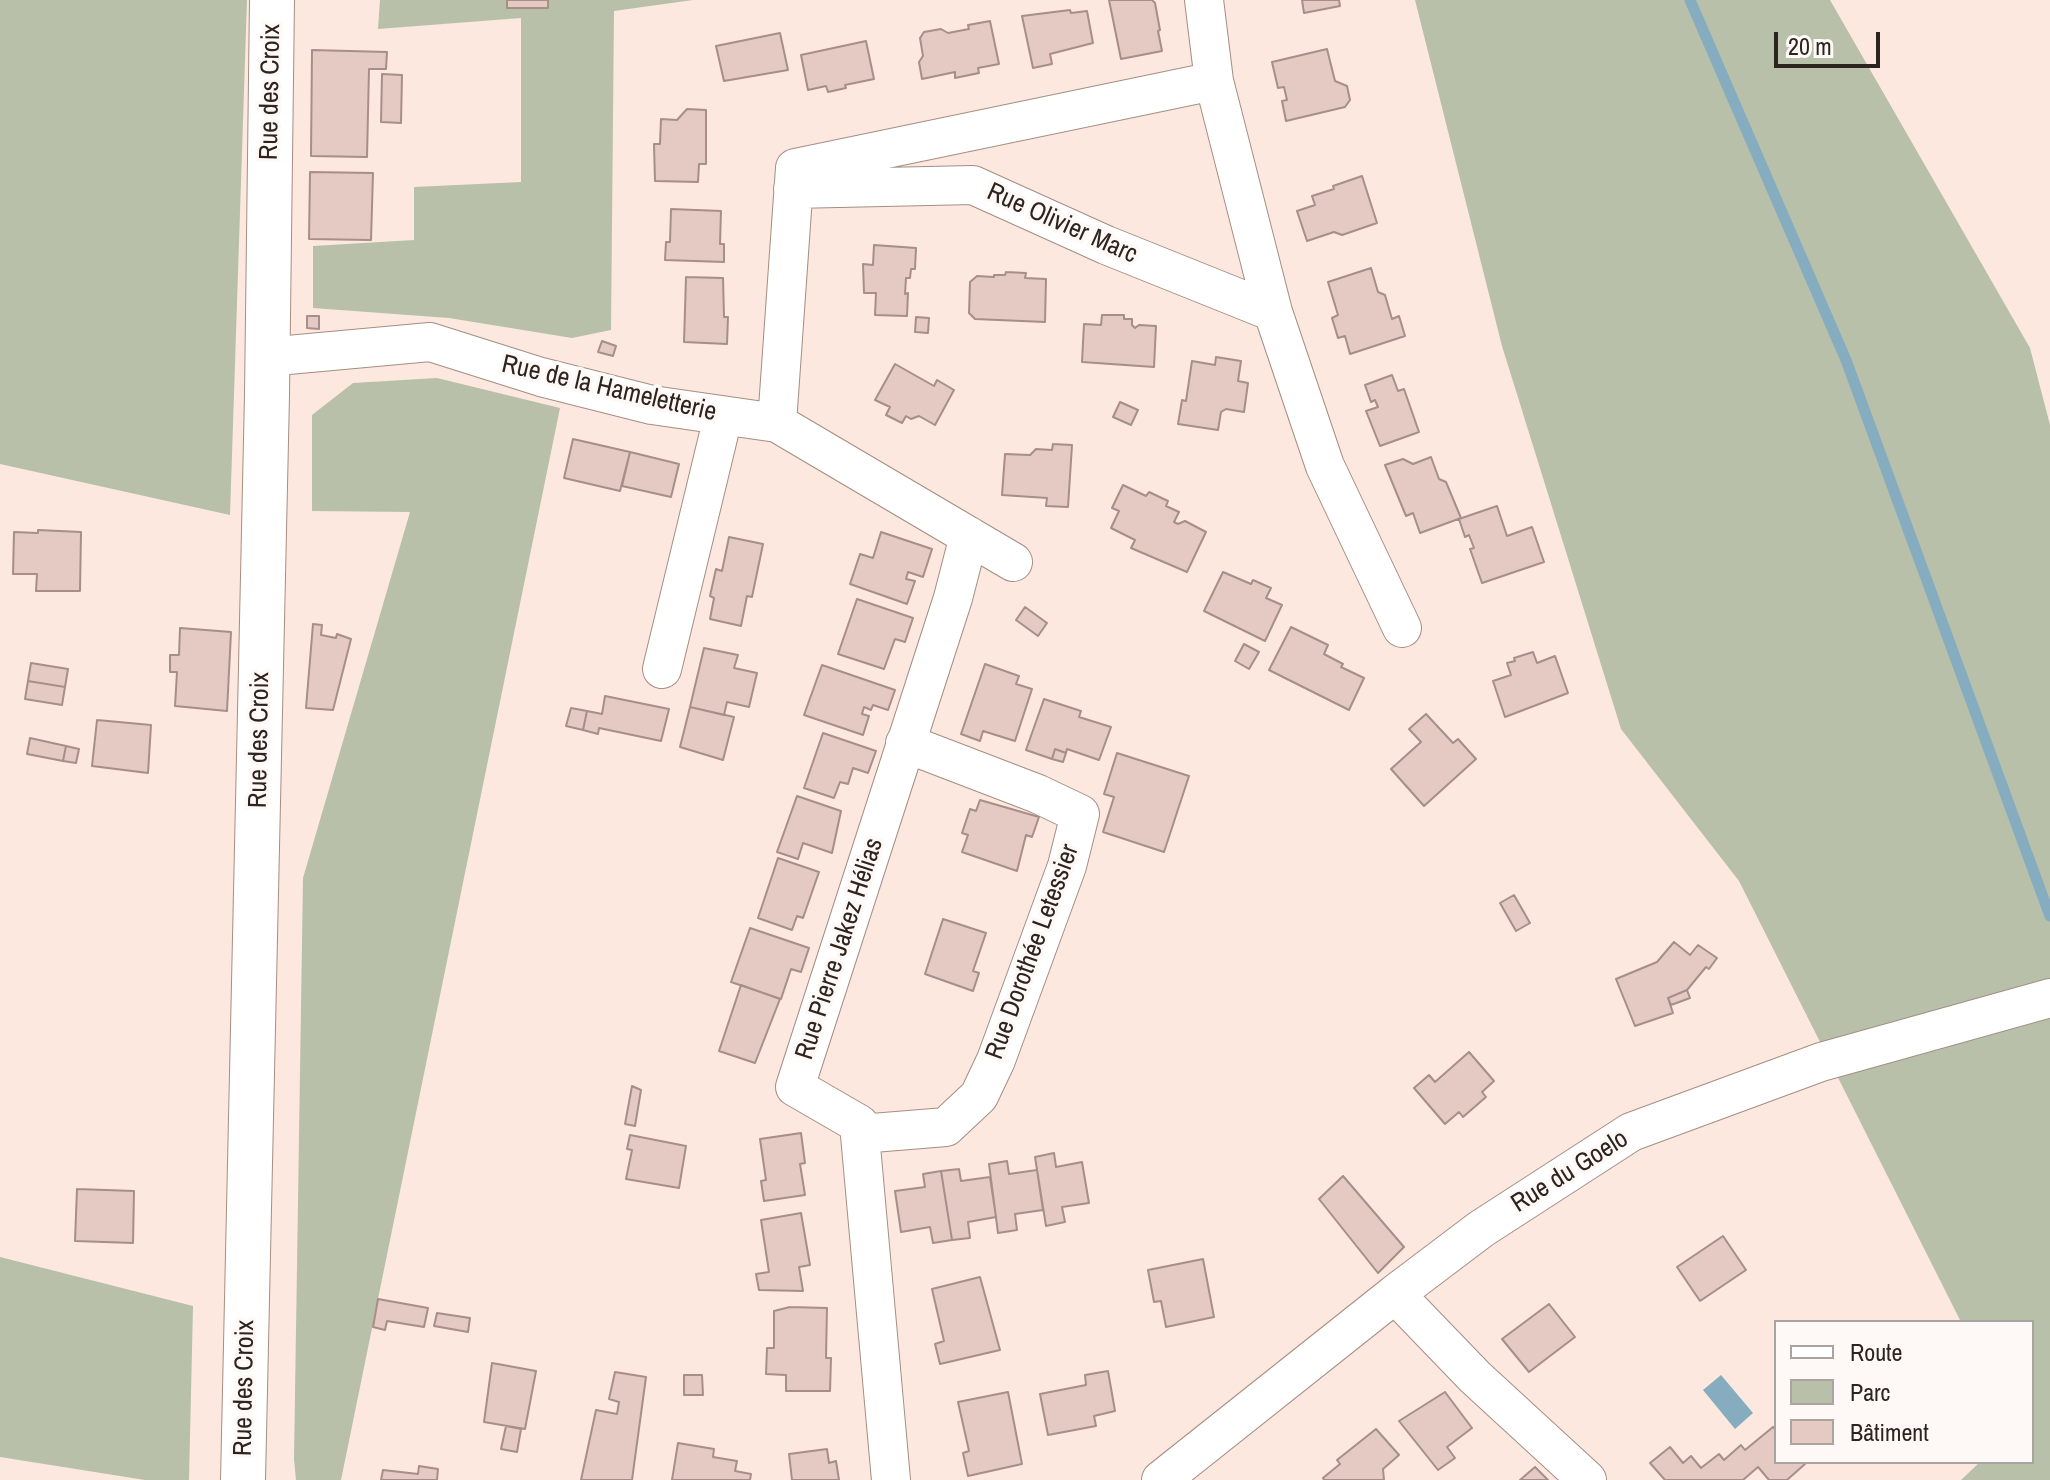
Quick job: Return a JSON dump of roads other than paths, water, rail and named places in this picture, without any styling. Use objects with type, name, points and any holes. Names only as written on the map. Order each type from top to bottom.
[{"type":"main road","name":"Rue des Croix","points":[[243,1480],[272,0]]},
{"type":"street","points":[[1204,0],[1214,81],[1273,312],[1325,466],[1402,628]]},
{"type":"street","points":[[777,423],[794,179],[967,132],[1214,81]]},
{"type":"street","points":[[967,132],[973,185]]},
{"type":"street","name":"Rue Olivier Marc","points":[[794,179],[973,185],[1106,245],[1273,312]]},
{"type":"street","name":"Rue de la Hameletterie","points":[[266,357],[430,342],[541,377],[652,405],[777,423],[1013,562]]},
{"type":"street","points":[[662,669],[723,417]]},
{"type":"street","name":"Rue Pierre Jakez Hélias","points":[[860,1134],[859,1124],[795,1087],[953,598],[969,536]]},
{"type":"street","name":"Rue Dorothée Letessier","points":[[860,1134],[946,1127],[979,1096],[996,1060],[1067,866],[1080,814],[1038,794],[905,743]]},
{"type":"street","name":"Rue du Goelo","points":[[1161,1480],[1481,1229],[1631,1132],[1821,1062],[2050,998]]},
{"type":"street","points":[[860,1134],[891,1480]]},
{"type":"street","points":[[1395,1294],[1475,1377],[1587,1480]]},
{"type":"water","points":[[1721,1375],[1753,1413],[1735,1429],[1703,1390]]},
{"type":"waterway","points":[[1690,0],[1846,360],[2050,916]]}]
